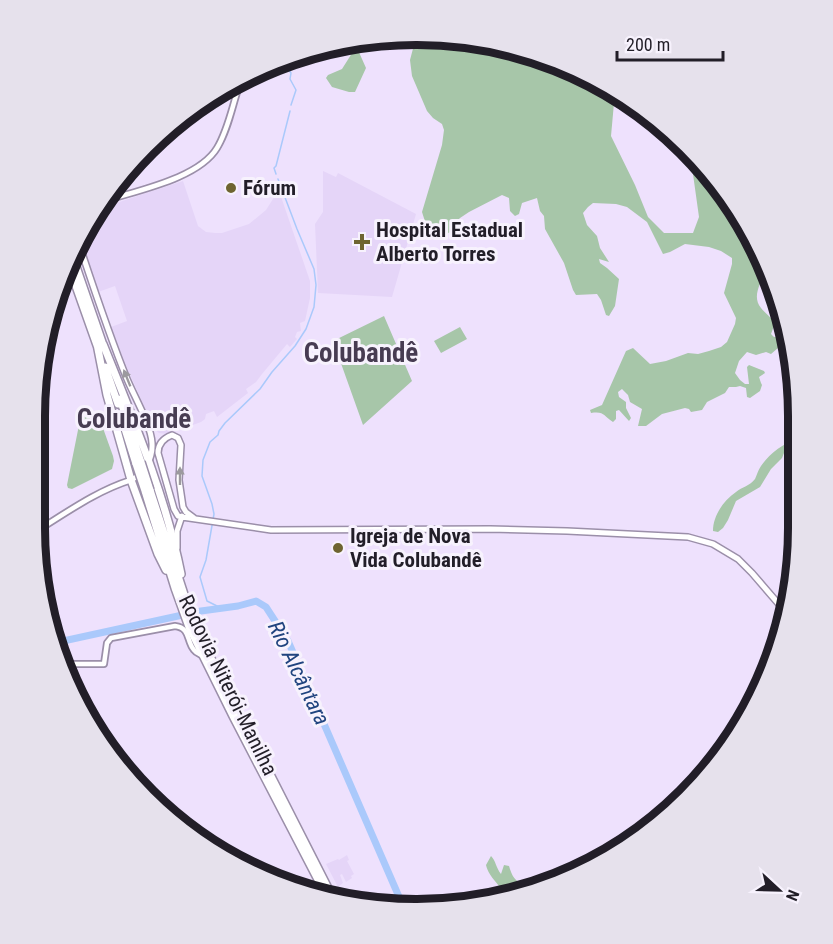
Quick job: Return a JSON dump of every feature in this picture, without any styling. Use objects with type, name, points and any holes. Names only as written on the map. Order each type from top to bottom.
[{"type":"highway","name":"Rodovia Niterói-Manilha","points":[[76,267],[183,601],[189,627],[322,886]]},
{"type":"highway","name":"Rodovia Niterói-Manilha","points":[[72,277],[100,344]]},
{"type":"highway","points":[[100,344],[150,462],[177,555],[183,601]]},
{"type":"highway","points":[[100,344],[106,395],[127,468],[133,479],[136,495],[158,555],[175,588]]},
{"type":"highway","points":[[127,468],[142,471]]},
{"type":"highway","points":[[136,495],[138,484],[144,480]]},
{"type":"highway","name":"Rodovia Niterói-Manilha","points":[[148,491],[175,588],[183,601]]},
{"type":"highway","name":"Rodovia Niterói-Manilha","points":[[189,627],[328,888]]},
{"type":"main road","points":[[82,253],[126,377],[150,432],[152,445],[150,462],[133,479]]},
{"type":"main road","points":[[150,432],[158,437],[166,438]]},
{"type":"main road","points":[[177,555],[177,531],[182,518],[183,507],[179,480],[181,445],[179,440],[172,435],[166,438],[158,449],[158,453],[176,512],[182,518],[271,530],[508,529],[688,537],[713,544],[734,556],[780,605]]},
{"type":"main road","points":[[150,462],[156,461],[161,464]]},
{"type":"main road","points":[[133,479],[151,481],[157,485]]},
{"type":"main road","points":[[176,512],[180,512],[183,507]]},
{"type":"main road","points":[[183,507],[194,518]]},
{"type":"main road","points":[[167,520],[174,519],[176,512]]},
{"type":"street","points":[[117,197],[158,184],[196,168],[210,157],[224,135],[237,91]]},
{"type":"street","points":[[45,526],[95,495],[133,479]]},
{"type":"street","points":[[71,664],[104,664],[107,644],[111,638],[172,626],[189,627]]},
{"type":"shaded area","name":"Hospital Estadual Alberto Torres","points":[[323,171],[336,177],[338,173],[416,214],[392,297],[318,293],[315,224],[323,212]]},
{"type":"shaded area","points":[[183,181],[198,226],[206,232],[222,233],[249,224],[266,210],[278,188],[310,281],[310,298],[305,321],[300,323],[301,331],[297,332],[295,337],[297,339],[290,347],[287,344],[256,382],[246,389],[248,393],[217,417],[214,411],[206,414],[205,419],[201,422],[168,434],[159,433],[154,429],[111,327],[127,321],[115,286],[98,292],[84,250],[112,204]]},
{"type":"shaded area","points":[[347,855],[349,860],[347,861],[354,874],[346,882],[342,874],[340,875],[343,883],[338,887],[326,864]]},
{"type":"green space","points":[[414,45],[489,52],[559,73],[614,102],[611,136],[648,217],[664,233],[693,233],[699,217],[692,168],[725,210],[750,252],[762,280],[758,291],[758,304],[775,323],[771,334],[779,337],[782,352],[778,348],[771,354],[766,352],[756,355],[747,352],[739,361],[735,373],[745,384],[749,384],[747,367],[749,365],[764,371],[765,373],[759,377],[762,385],[760,391],[750,398],[747,397],[746,388],[729,387],[725,393],[707,402],[702,410],[691,412],[685,408],[662,414],[646,426],[638,426],[642,409],[630,402],[628,395],[622,389],[618,392],[619,397],[626,402],[631,418],[629,421],[619,410],[616,411],[616,419],[613,422],[601,413],[591,413],[590,410],[602,405],[626,351],[633,348],[650,364],[688,353],[698,354],[709,351],[727,342],[736,318],[724,293],[732,258],[709,247],[685,244],[663,254],[647,222],[627,207],[593,203],[583,213],[587,225],[597,236],[600,248],[609,262],[599,259],[600,263],[619,279],[615,306],[609,316],[606,315],[597,294],[576,295],[564,263],[545,229],[544,216],[540,211],[537,198],[522,203],[519,214],[515,216],[510,211],[509,198],[502,195],[460,218],[453,225],[455,229],[451,232],[445,234],[437,231],[429,234],[422,212],[442,145],[444,130],[442,124],[427,111],[412,76],[410,60]]},
{"type":"green space","points":[[354,50],[358,50],[366,68],[355,92],[332,87],[326,78],[342,69]]},
{"type":"green space","points":[[384,316],[412,381],[363,425],[333,341]]},
{"type":"green space","points":[[460,327],[467,339],[441,353],[434,341]]},
{"type":"green space","points":[[82,410],[96,413],[99,417],[114,461],[112,469],[72,489],[67,485]]},
{"type":"green space","points":[[788,443],[782,458],[771,469],[760,487],[736,501],[723,528],[718,532],[713,531],[717,514],[727,500],[753,481],[765,461]]},
{"type":"green space","points":[[491,856],[501,874],[504,865],[509,866],[515,879],[523,883],[501,889],[486,865]]},
{"type":"waterway","points":[[287,68],[296,90],[291,105]]},
{"type":"waterway","points":[[276,174],[274,168],[290,111]]},
{"type":"waterway","points":[[221,608],[207,601],[200,577],[206,560],[214,514],[202,476],[203,460],[210,442],[218,435],[225,423],[260,389],[295,346],[306,329],[314,307],[316,285],[314,269],[278,179]]},
{"type":"waterway","name":"Rio Alcântara","points":[[63,641],[256,601],[266,607],[288,641],[400,898]]},
{"type":"place","name":"Fórum","points":[[231,188]]},
{"type":"place","name":"Hospital Estadual Alberto Torres","points":[[362,242]]},
{"type":"place","name":"Igreja de Nova Vida Colubandê","points":[[338,548]]},
{"type":"district","name":"Colubandê","points":[[361,353]]},
{"type":"district","name":"Colubandê","points":[[134,419]]}]
